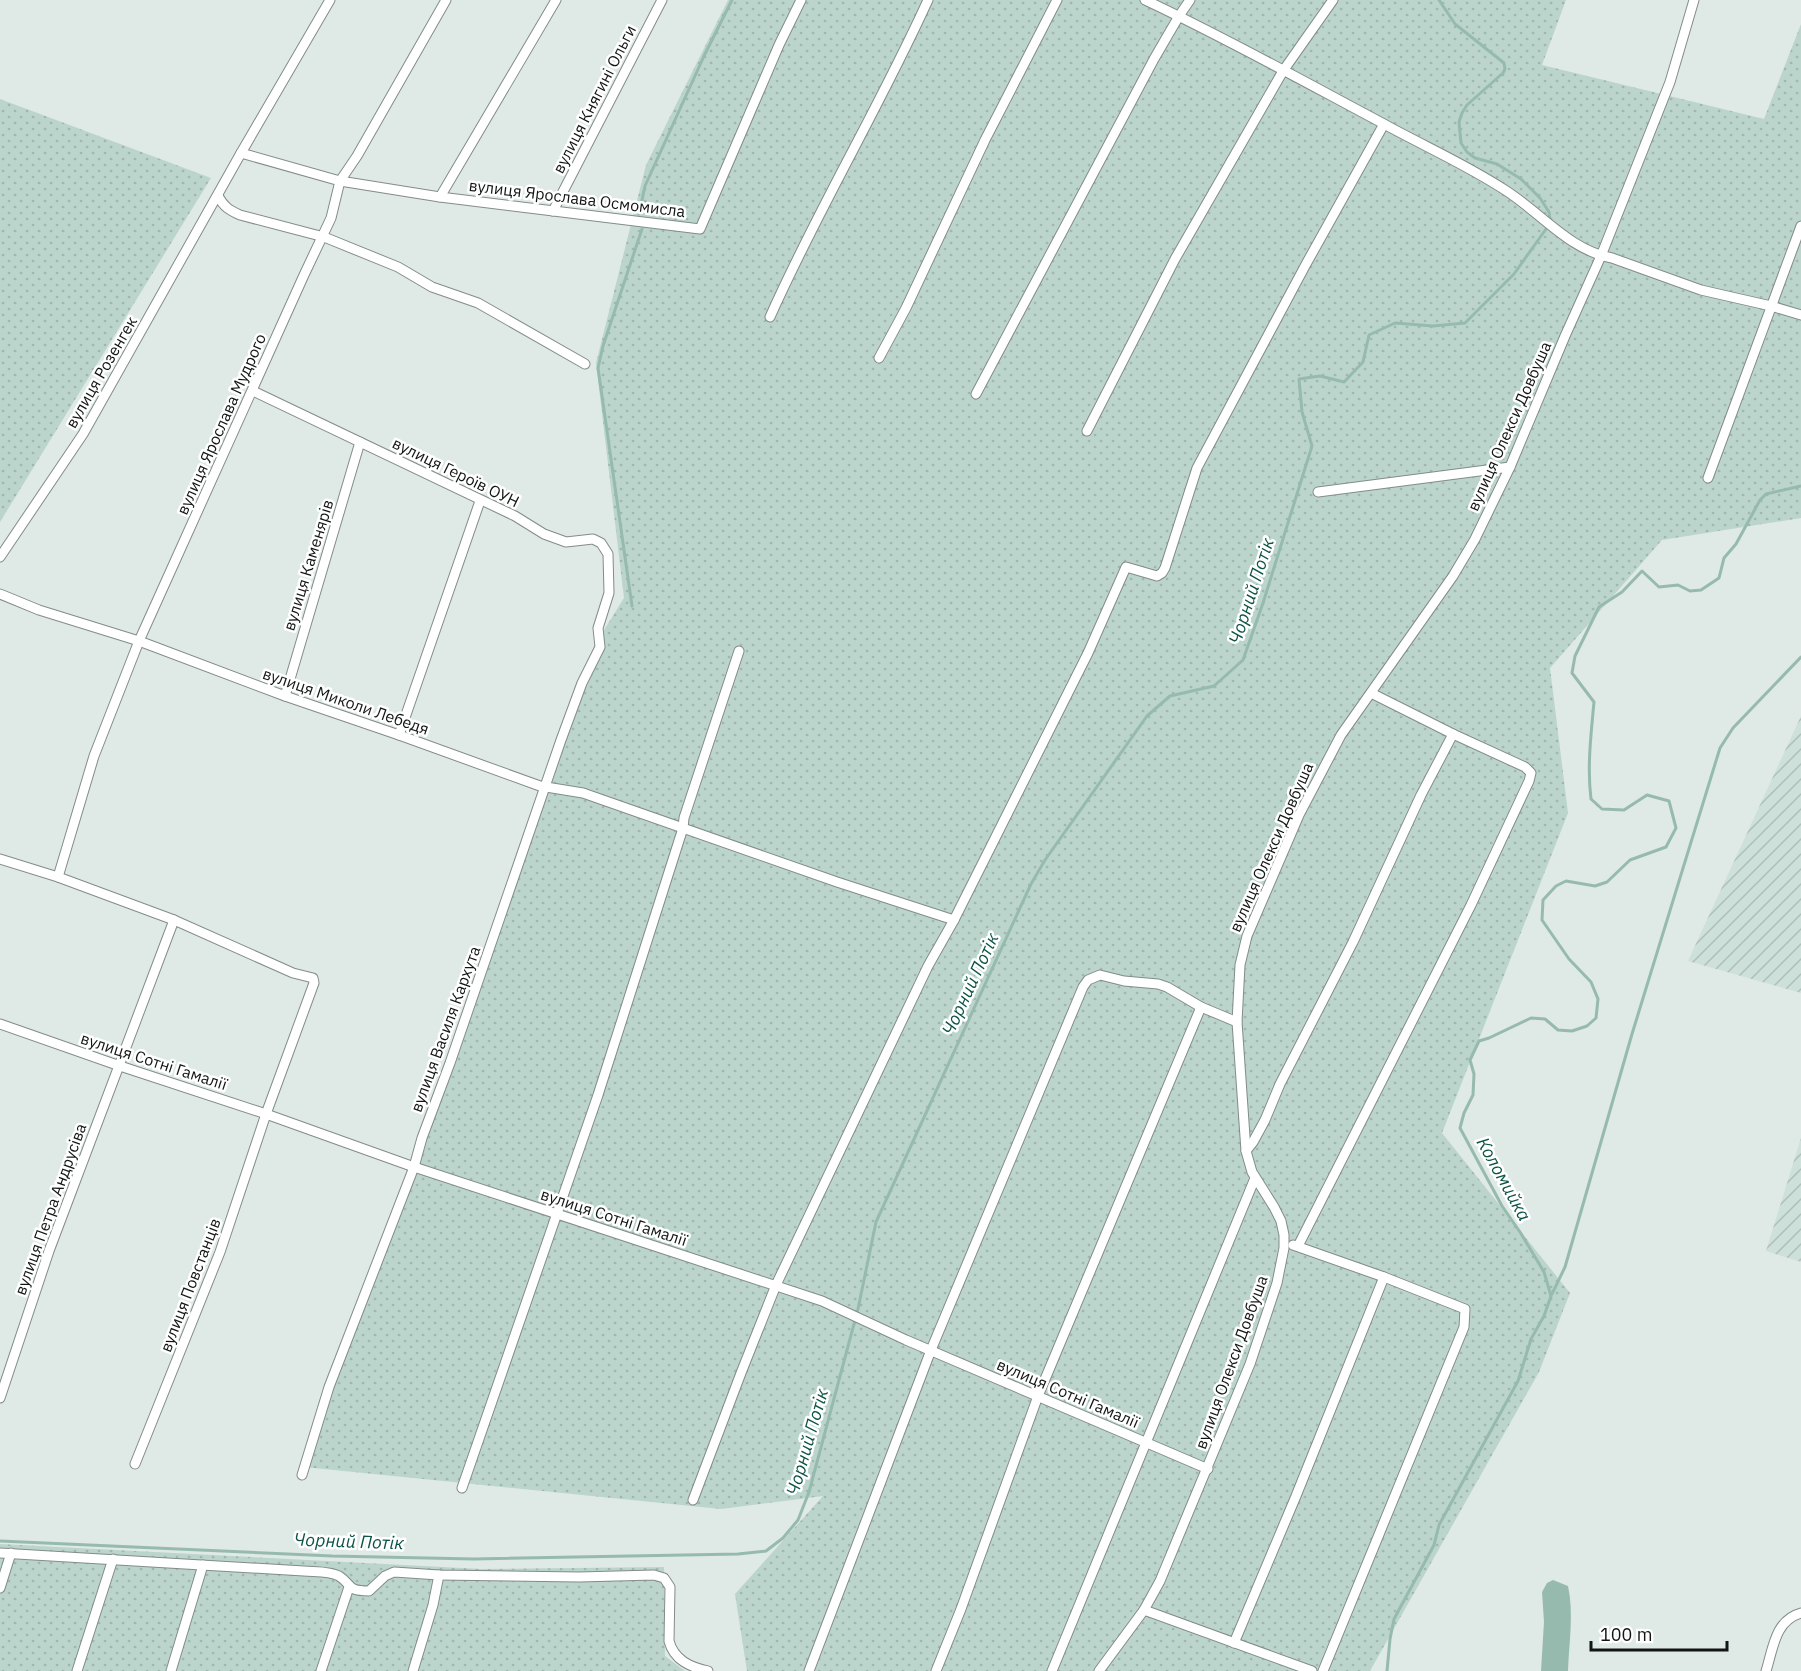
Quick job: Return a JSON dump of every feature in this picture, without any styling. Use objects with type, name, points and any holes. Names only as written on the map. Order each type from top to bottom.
[{"type":"street","name":"вулиця Розенгек","points":[[0,557],[83,434],[330,0]]},
{"type":"street","name":"вулиця Ярослава Мудрого","points":[[58,877],[94,756],[140,641],[304,275],[324,237],[333,213],[340,181],[357,156],[446,0]]},
{"type":"street","points":[[440,197],[556,0]]},
{"type":"street","name":"вулиця Княгині Ольги","points":[[553,211],[662,0]]},
{"type":"street","name":"вулиця Ярослава Осмомисла","points":[[241,153],[340,181],[440,197],[700,229],[779,45],[801,0]]},
{"type":"street","points":[[770,317],[790,272],[867,120],[905,51],[928,0]]},
{"type":"street","points":[[879,358],[906,308],[985,140],[1057,0]]},
{"type":"street","points":[[1145,0],[1384,124],[1505,190],[1573,242],[1601,256],[1701,290],[1801,315]]},
{"type":"street","points":[[976,393],[1068,219],[1179,16],[1190,0]]},
{"type":"street","points":[[1088,431],[1175,259],[1283,71],[1333,0]]},
{"type":"street","name":"вулиця Олекси Довбуша","points":[[1099,1671],[1144,1610],[1160,1581],[1208,1469],[1257,1344],[1277,1283],[1285,1243],[1283,1227],[1277,1212],[1255,1178],[1246,1151],[1237,1022],[1240,965],[1247,936],[1299,815],[1321,771],[1347,726],[1464,558],[1510,467],[1601,256],[1670,82],[1694,0]]},
{"type":"street","points":[[693,1500],[776,1285],[928,966],[954,920],[1088,653],[1126,567],[1157,576],[1165,568],[1197,468],[1384,124]]},
{"type":"street","points":[[218,196],[223,205],[240,215],[324,237],[398,267],[432,287],[478,303],[585,364]]},
{"type":"street","points":[[1708,478],[1801,226]]},
{"type":"street","name":"вулиця Героїв ОУН","points":[[253,391],[515,516],[544,534],[569,543],[593,538],[601,543],[608,554],[609,593]]},
{"type":"street","name":"вулиця Каменярів","points":[[285,696],[360,442]]},
{"type":"street","points":[[1317,492],[1510,467]]},
{"type":"street","points":[[399,735],[480,501]]},
{"type":"street","name":"вулиця Василя Кархута","points":[[302,1475],[329,1387],[414,1167],[422,1138],[576,699],[600,647],[598,628],[609,593]]},
{"type":"street","name":"вулиця Миколи Лебедя","points":[[0,594],[39,610],[140,641],[285,696],[545,787],[583,793],[954,920]]},
{"type":"street","points":[[462,1488],[598,1095],[683,828],[684,818],[739,651]]},
{"type":"street","points":[[1298,1246],[1471,905],[1529,782],[1531,773],[1525,767],[1371,693]]},
{"type":"street","points":[[1246,1151],[1265,1120],[1280,1084],[1353,942],[1421,795],[1453,734]]},
{"type":"street","points":[[0,859],[58,877],[174,920]]},
{"type":"street","name":"вулиця Петра Андрусіва","points":[[0,1398],[49,1251],[174,920]]},
{"type":"street","name":"вулиця Повстанців","points":[[135,1464],[220,1252],[266,1114],[314,983],[313,978],[293,973],[174,920]]},
{"type":"street","points":[[809,1671],[931,1350],[1083,987],[1088,980],[1100,975],[1124,981],[1158,984],[1201,1007],[1237,1022]]},
{"type":"street","points":[[936,1671],[961,1609],[1038,1396],[1201,1007]]},
{"type":"street","name":"вулиця Сотні Гамалії","points":[[0,1024],[414,1167],[822,1301],[1208,1469]]},
{"type":"street","points":[[1052,1671],[1255,1178]]},
{"type":"street","points":[[1285,1243],[1384,1277],[1465,1309],[1464,1327],[1323,1671]]},
{"type":"street","points":[[1234,1643],[1384,1277]]},
{"type":"street","points":[[0,1552],[337,1574],[349,1587],[359,1591],[369,1591],[385,1576],[394,1572],[439,1575],[659,1576],[664,1578],[670,1587],[669,1641],[671,1648],[686,1664],[708,1671]]},
{"type":"street","points":[[0,1588],[11,1553]]},
{"type":"street","points":[[77,1671],[113,1559]]},
{"type":"street","points":[[171,1671],[203,1565]]},
{"type":"street","points":[[413,1671],[431,1616],[439,1575]]},
{"type":"street","points":[[321,1671],[349,1587]]},
{"type":"street","points":[[1144,1610],[1312,1671]]},
{"type":"street","points":[[1767,1671],[1780,1628],[1788,1618],[1801,1613]]},
{"type":"shaded area","points":[[728,0],[1566,0],[1542,65],[1764,119],[1801,24],[1801,518],[1662,540],[1550,668],[1568,813],[1442,1133],[1570,1293],[1539,1372],[1370,1671],[747,1671],[735,1594],[823,1496],[721,1509],[304,1467],[594,646],[624,598],[596,363],[646,165]]},
{"type":"shaded area","points":[[0,99],[211,178],[0,522]]},
{"type":"shaded area","points":[[1801,716],[1801,993],[1688,961]]},
{"type":"shaded area","points":[[1801,1138],[1801,1262],[1766,1251]]},
{"type":"shaded area","points":[[0,1544],[481,1569],[664,1567],[665,1656],[685,1671],[0,1671]]},
{"type":"shaded area","points":[[1553,1580],[1568,1586],[1570,1596],[1568,1671],[1541,1671],[1544,1622],[1542,1592],[1547,1583]]},
{"type":"waterway","points":[[639,214],[645,186],[732,0]]},
{"type":"waterway","name":"Чорний Потік","points":[[0,1541],[332,1556],[474,1559],[738,1554],[766,1551],[783,1538],[798,1520],[809,1492],[858,1309],[876,1222],[1031,884],[1045,860],[1147,716],[1170,696],[1214,686],[1243,660],[1312,446],[1302,412],[1299,379],[1320,376],[1344,382],[1363,362],[1369,335],[1395,323],[1433,326],[1465,323],[1514,274],[1550,221],[1549,212],[1540,198],[1521,179],[1497,164],[1475,158],[1461,143],[1459,122],[1462,113],[1467,105],[1505,69],[1504,63],[1455,24],[1439,0]]},
{"type":"waterway","points":[[632,606],[598,368],[603,346],[642,229]]},
{"type":"waterway","name":"Коломийка","points":[[1387,1671],[1394,1619],[1434,1545],[1439,1525],[1518,1381],[1531,1339],[1544,1316],[1551,1296],[1544,1272],[1502,1206],[1460,1128],[1473,1095],[1474,1074],[1470,1060],[1479,1041],[1531,1018],[1545,1019],[1558,1030],[1572,1031],[1587,1026],[1596,1018],[1598,999],[1591,982],[1569,959],[1542,920],[1543,900],[1556,886],[1566,881],[1595,886],[1607,882],[1630,860],[1666,847],[1676,828],[1669,801],[1647,795],[1624,810],[1602,809],[1591,799],[1589,763],[1594,702],[1572,673],[1575,656],[1599,607],[1622,592],[1642,571],[1659,587],[1678,585],[1690,591],[1701,590],[1719,578],[1724,558],[1736,544],[1760,500],[1766,494],[1801,486]]},
{"type":"waterway","points":[[1552,1294],[1565,1267],[1632,1034],[1720,748],[1733,728],[1801,657]]}]
